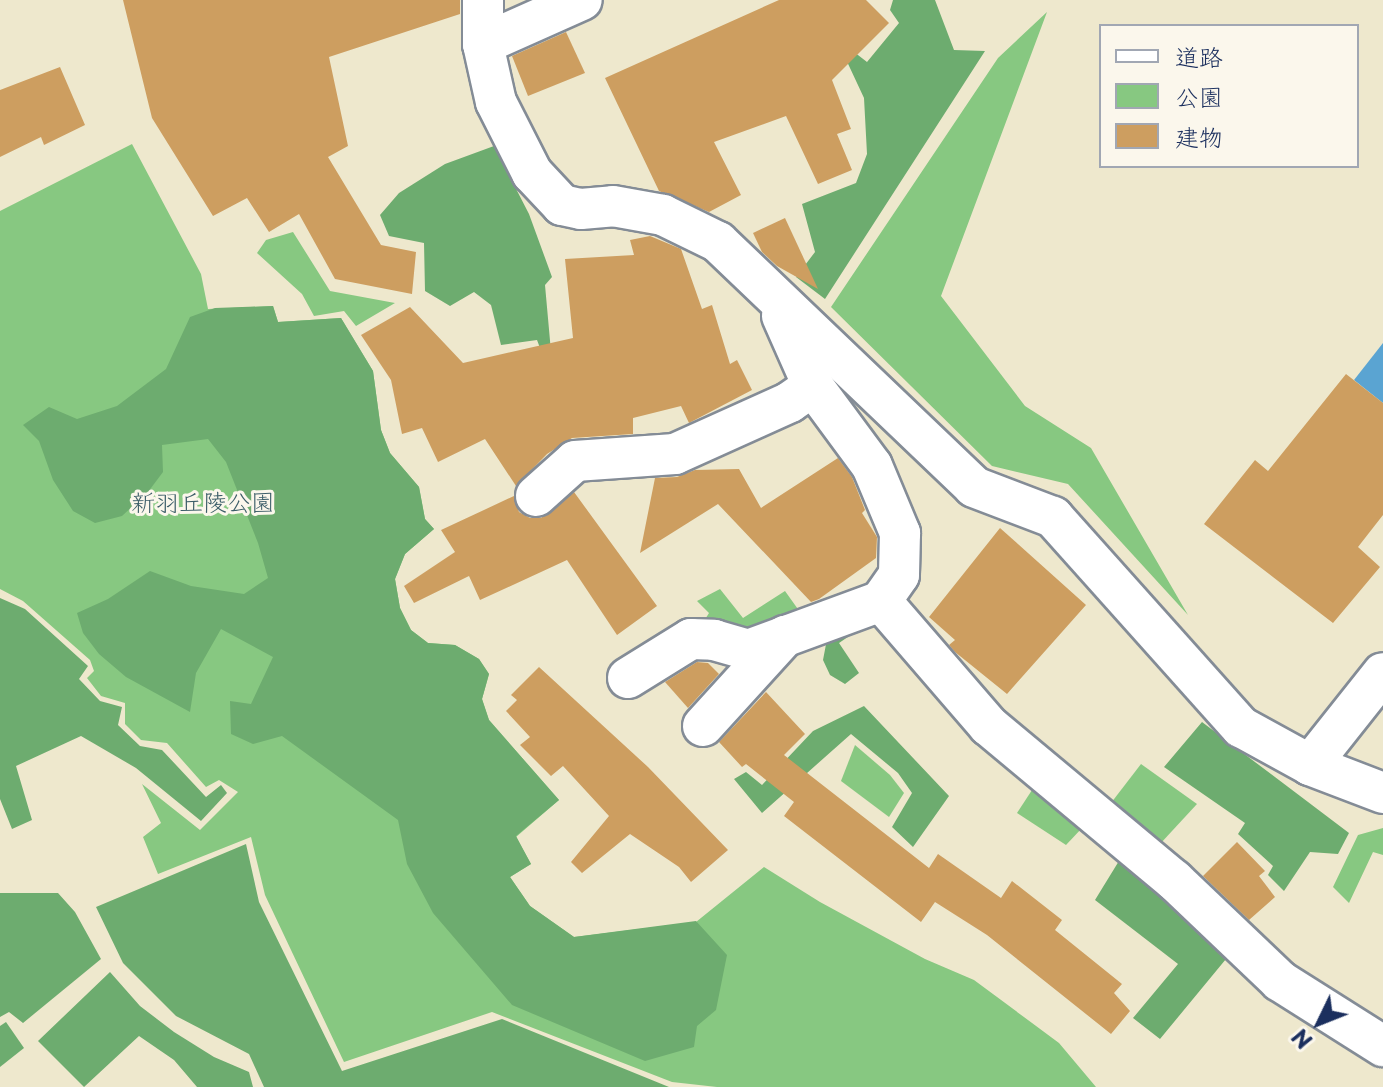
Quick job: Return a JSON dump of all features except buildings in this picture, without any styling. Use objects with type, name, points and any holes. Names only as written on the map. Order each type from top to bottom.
[{"type":"street","points":[[483,0],[483,44],[496,102],[532,173],[562,205],[581,209],[613,206],[663,215],[718,242],[774,299],[974,487],[1053,517],[1241,727],[1310,765],[1383,793]]},
{"type":"street","points":[[483,44],[582,0]]},
{"type":"street","points":[[628,678],[691,639],[714,640],[748,650],[881,601],[899,575],[900,533],[872,466],[813,386],[774,299]]},
{"type":"street","points":[[536,496],[575,461],[675,454],[790,402],[813,386]]},
{"type":"street","points":[[881,601],[989,726],[1174,880],[1280,981],[1383,1046]]},
{"type":"street","points":[[703,726],[785,636]]},
{"type":"street","points":[[1310,765],[1383,673]]},
{"type":"green space","points":[[893,0],[935,0],[954,50],[985,51],[825,299],[796,277],[815,252],[802,204],[856,183],[867,154],[864,98],[836,38],[867,62],[899,23],[890,10]]},
{"type":"green space","points":[[1047,12],[941,296],[1025,406],[1091,448],[1188,615],[1068,484],[992,466],[831,307],[998,58]]},
{"type":"green space","name":"新羽丘陵公園","points":[[132,144],[201,274],[208,309],[273,306],[278,322],[341,318],[373,371],[381,430],[390,453],[419,487],[425,519],[434,529],[405,554],[395,579],[400,608],[411,630],[428,643],[455,645],[479,659],[489,674],[482,699],[489,720],[559,800],[516,837],[531,864],[510,877],[530,906],[574,937],[696,922],[764,867],[820,902],[925,959],[974,980],[1059,1043],[1096,1087],[717,1087],[672,1082],[492,1012],[344,1062],[265,895],[251,837],[158,874],[143,837],[161,823],[142,784],[200,830],[238,792],[219,780],[206,787],[167,743],[141,740],[125,724],[125,703],[101,696],[87,678],[94,671],[90,660],[23,601],[0,589],[0,211]]},
{"type":"green space","points":[[494,146],[529,214],[552,277],[545,285],[554,385],[537,340],[501,345],[491,305],[474,292],[450,306],[425,291],[424,243],[389,236],[380,215],[399,193],[445,164]]},
{"type":"green space","points":[[293,232],[330,291],[395,303],[356,326],[344,311],[314,316],[302,294],[257,253],[266,240]]},
{"type":"green space","points":[[273,306],[278,322],[341,318],[373,371],[381,430],[390,453],[419,487],[425,519],[434,529],[405,554],[395,579],[400,608],[411,630],[428,643],[455,645],[479,659],[489,674],[482,699],[489,720],[559,800],[516,836],[531,864],[510,877],[530,906],[574,937],[696,921],[727,955],[716,1010],[697,1026],[694,1047],[645,1061],[512,1005],[433,913],[407,864],[398,820],[282,736],[253,744],[231,734],[230,701],[251,704],[273,657],[221,629],[196,673],[190,712],[126,677],[99,654],[83,633],[77,613],[108,599],[150,571],[191,586],[244,594],[268,578],[258,543],[226,462],[208,439],[162,445],[163,472],[148,492],[122,516],[95,523],[73,511],[53,480],[39,441],[23,425],[49,407],[77,419],[117,406],[166,369],[190,317],[215,308]]},
{"type":"green space","points":[[720,589],[743,618],[785,591],[800,612],[748,641],[699,629],[709,613],[697,601]]},
{"type":"green space","points":[[0,598],[25,609],[88,666],[79,679],[100,701],[122,707],[118,725],[140,746],[162,750],[206,797],[221,785],[227,793],[201,821],[136,768],[81,736],[16,766],[32,820],[12,829],[0,799]]},
{"type":"green space","points":[[870,622],[839,643],[859,673],[845,684],[830,675],[823,660],[827,639]]},
{"type":"green space","points":[[864,706],[949,796],[913,847],[892,827],[912,793],[898,773],[851,734],[762,813],[734,779],[746,772],[762,785],[813,731]]},
{"type":"green space","points":[[1202,722],[1349,833],[1338,854],[1310,852],[1284,891],[1268,875],[1273,866],[1238,834],[1245,823],[1164,767]]},
{"type":"green space","points":[[855,745],[890,775],[904,793],[889,817],[841,781]]},
{"type":"green space","points":[[1141,764],[1197,804],[1160,844],[1111,803]]},
{"type":"green space","points":[[1034,787],[1083,827],[1066,845],[1017,813]]},
{"type":"green space","points":[[1383,828],[1383,855],[1373,852],[1349,903],[1333,887],[1358,835]]},
{"type":"green space","points":[[246,844],[259,902],[342,1071],[502,1019],[669,1087],[264,1087],[249,1054],[176,1016],[123,963],[96,907]]},
{"type":"green space","points":[[1122,856],[1168,895],[1226,959],[1160,1039],[1133,1018],[1178,964],[1095,900]]},
{"type":"green space","points":[[0,893],[58,893],[75,912],[101,959],[23,1023],[9,1012],[0,1017]]},
{"type":"green space","points":[[110,972],[140,1006],[174,1032],[214,1057],[249,1072],[253,1087],[197,1087],[174,1060],[139,1036],[84,1087],[38,1041]]},
{"type":"green space","points":[[6,1022],[24,1048],[0,1067],[0,1026]]},
{"type":"water","points":[[1383,343],[1383,403],[1354,380]]}]
